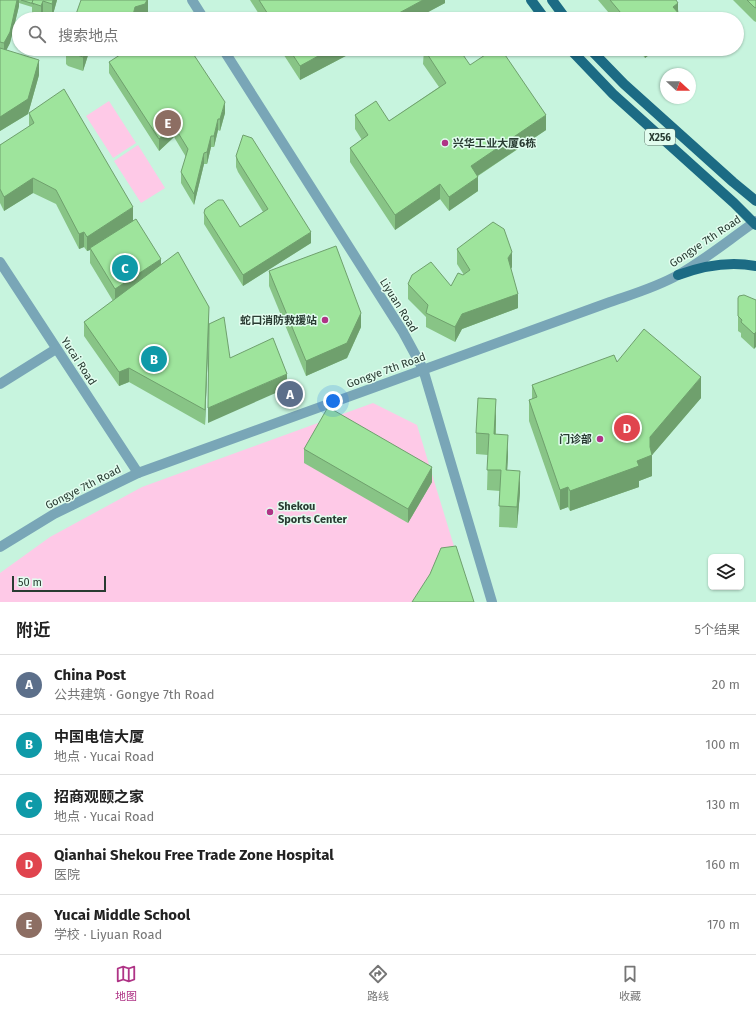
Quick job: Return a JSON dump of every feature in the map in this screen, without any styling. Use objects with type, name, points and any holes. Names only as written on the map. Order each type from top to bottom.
[{"type":"main road","points":[[531,0],[540,12]]},
{"type":"main road","points":[[552,0],[561,12]]},
{"type":"main road","name":"X256","points":[[577,56],[613,94],[755,223]]},
{"type":"main road","name":"X256","points":[[597,56],[624,84],[727,177],[756,201]]},
{"type":"main road","points":[[678,275],[725,264],[756,266]]},
{"type":"street","points":[[192,0],[200,12]]},
{"type":"street","name":"Liyuan Road","points":[[227,56],[399,325],[423,370],[492,602]]},
{"type":"street","name":"Gongye 7th Road","points":[[0,547],[54,514],[138,473],[651,287],[678,275],[755,223]]},
{"type":"street","name":"Yucai Road","points":[[0,262],[138,473]]},
{"type":"street","points":[[0,384],[56,349]]},
{"type":"shaded area","points":[[109,101],[136,143],[113,158],[86,116]]},
{"type":"shaded area","points":[[138,145],[165,188],[141,203],[114,161]]},
{"type":"shaded area","name":"Shekou Sports Center","points":[[373,403],[417,425],[471,602],[0,602],[0,573],[50,537],[142,487]]},
{"type":"building","points":[[0,0],[17,0],[14,12],[12,12],[10,32],[4,43],[0,42]]},
{"type":"building","points":[[21,0],[33,0],[32,3],[34,4]]},
{"type":"building","points":[[33,0],[53,0],[52,4],[43,1],[41,6],[32,3]]},
{"type":"building","points":[[81,0],[147,0],[145,4],[135,7],[134,12],[77,12]]},
{"type":"building","points":[[259,0],[423,0],[401,12],[267,12]]},
{"type":"building","points":[[610,0],[676,0],[678,3],[673,7],[677,12],[620,12]]},
{"type":"building","points":[[747,0],[756,0],[756,8],[754,7]]},
{"type":"building","points":[[0,48],[12,52],[12,56],[26,56],[39,60],[28,99],[0,117]]},
{"type":"building","points":[[118,56],[195,56],[225,102],[220,119],[218,119],[214,136],[211,136],[207,152],[204,153],[194,194],[181,172],[188,149],[174,126],[159,139],[109,62]]},
{"type":"building","points":[[294,56],[318,56],[300,66]]},
{"type":"building","name":"兴华工业大厦6栋","points":[[429,56],[464,56],[470,65],[484,56],[506,56],[546,115],[471,166],[478,177],[449,197],[440,184],[395,215],[350,148],[368,135],[355,115],[376,101],[389,121],[446,83]]},
{"type":"building","points":[[64,89],[133,207],[87,237],[84,232],[79,234],[56,190],[33,178],[4,197],[0,189],[0,145],[34,123],[29,113]]},
{"type":"building","points":[[243,135],[252,138],[311,232],[243,275],[204,213],[205,209],[218,200],[223,200],[240,227],[268,209],[236,156]]},
{"type":"building","points":[[136,219],[161,259],[115,289],[90,248]]},
{"type":"building","points":[[493,222],[504,229],[512,252],[508,258],[518,294],[462,314],[455,327],[426,313],[428,305],[408,284],[412,275],[431,262],[451,286],[458,273],[463,275],[470,270],[457,249]]},
{"type":"building","points":[[336,246],[361,313],[347,343],[306,361],[269,271]]},
{"type":"building","points":[[178,252],[209,307],[205,410],[129,368],[119,372],[84,322]]},
{"type":"building","points":[[744,295],[756,300],[756,332],[754,334],[741,322],[742,320],[738,316],[738,298],[739,296]]},
{"type":"building","points":[[224,317],[230,358],[273,338],[287,374],[208,408],[209,324]]},
{"type":"building","name":"门诊部","points":[[644,329],[701,377],[650,437],[652,455],[637,461],[639,466],[570,491],[568,487],[560,490],[529,400],[537,397],[532,385],[614,355],[617,362]]},
{"type":"building","points":[[478,398],[496,399],[494,434],[508,435],[506,470],[520,471],[517,507],[499,506],[501,470],[487,470],[489,434],[476,433]]},
{"type":"building","points":[[328,407],[432,467],[408,509],[304,449]]},
{"type":"building","points":[[456,546],[474,602],[412,602],[430,574],[441,548]]},
{"type":"place","name":"Yucai Middle School","points":[[168,123]]},
{"type":"place","name":"兴华工业大厦6栋","points":[[445,143]]},
{"type":"place","name":"招商观颐之家","points":[[125,268]]},
{"type":"place","name":"蛇口消防救援站","points":[[325,320]]},
{"type":"place","name":"中国电信大厦","points":[[154,359]]},
{"type":"place","name":"China Post","points":[[290,394]]},
{"type":"place","name":"Qianhai Shekou Free Trade Zone Hospital","points":[[627,428]]},
{"type":"place","name":"门诊部","points":[[600,439]]},
{"type":"place","name":"Shekou Sports Center","points":[[270,512]]}]
